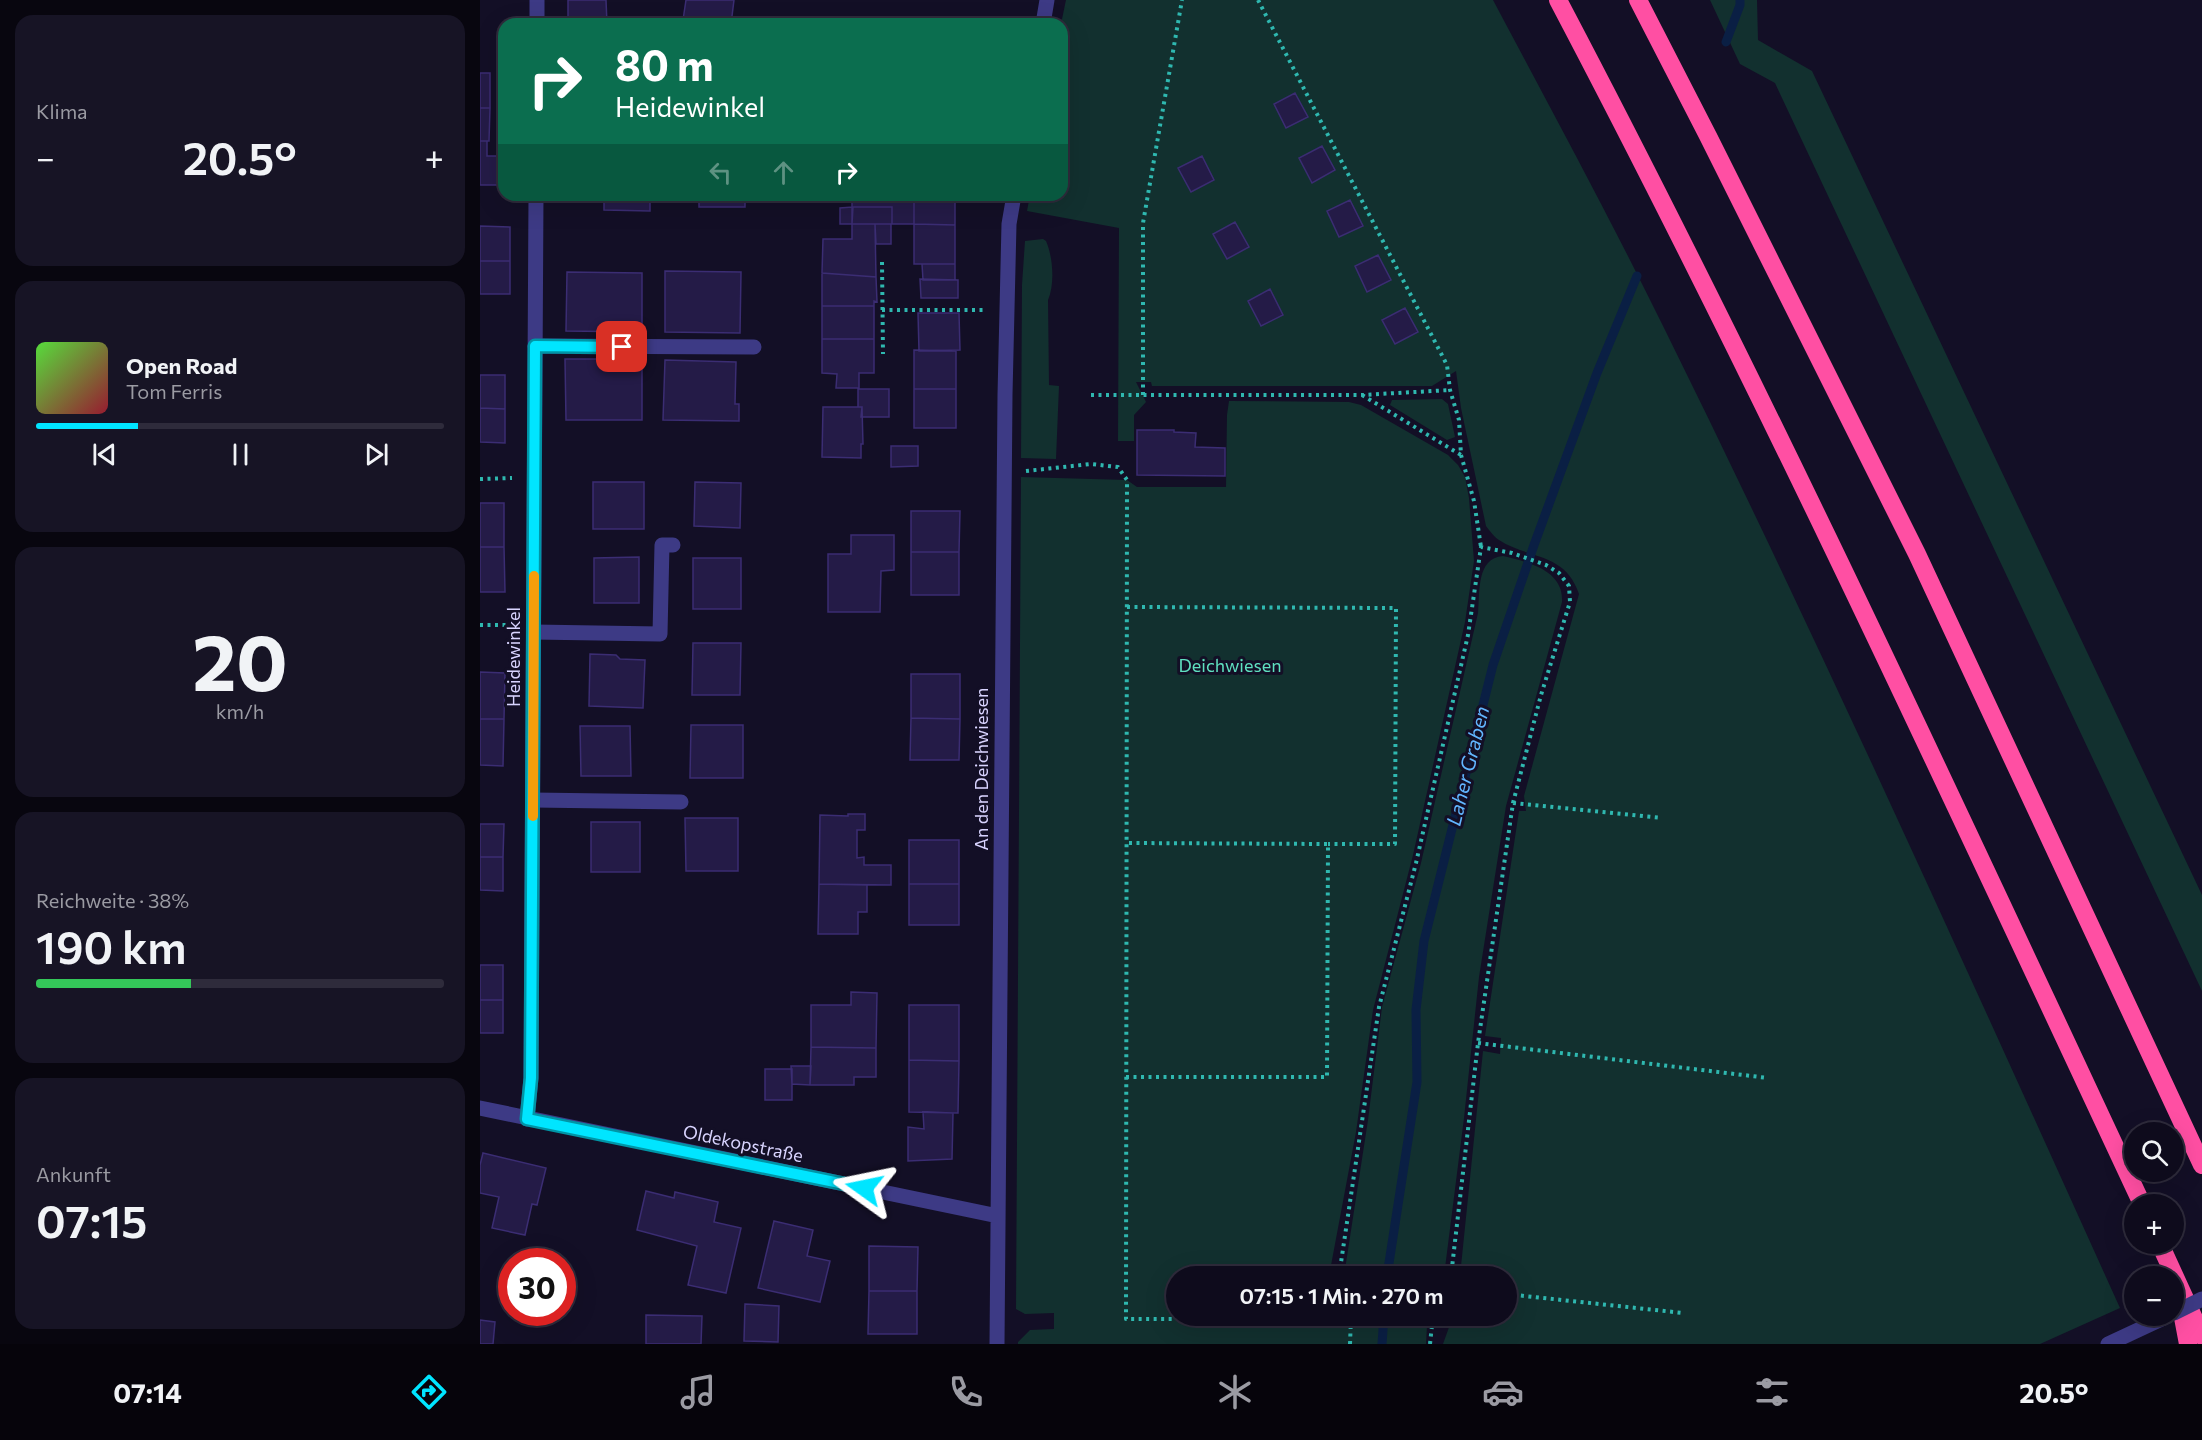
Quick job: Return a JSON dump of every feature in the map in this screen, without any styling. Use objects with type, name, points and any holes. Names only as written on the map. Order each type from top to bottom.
[{"type":"highway","points":[[1558,0],[1650,175],[1850,581],[2137,1194]]},
{"type":"highway","points":[[1638,0],[1917,554],[2202,1165]]},
{"type":"highway","points":[[2184,1296],[2202,1336]]},
{"type":"highway","points":[[2184,1322],[2188,1344]]},
{"type":"street","points":[[537,0],[537,18]]},
{"type":"street","points":[[1044,18],[1047,0]]},
{"type":"street","name":"Heidewinkel","points":[[527,1119],[531,1078],[536,201]]},
{"type":"street","name":"An den Deichwiesen","points":[[997,1344],[1004,473],[1009,224],[1013,201]]},
{"type":"street","points":[[535,346],[754,347]]},
{"type":"street","points":[[534,629],[660,634],[662,545],[673,545]]},
{"type":"street","points":[[533,800],[681,802]]},
{"type":"street","name":"Oldekopstraße","points":[[480,1108],[998,1216]]},
{"type":"street","points":[[2184,1308],[2202,1299]]},
{"type":"street","points":[[2108,1344],[2147,1326]]},
{"type":"path","points":[[1143,395],[1143,223],[1182,0]]},
{"type":"path","points":[[1258,0],[1447,365],[1450,390],[1459,420],[1461,455],[1474,501],[1481,547],[1468,635],[1416,863],[1378,1007],[1340,1266]]},
{"type":"path","points":[[882,262],[883,354]]},
{"type":"path","points":[[882,310],[1007,310]]},
{"type":"path","points":[[1091,394],[1362,395],[1450,390]]},
{"type":"path","points":[[1362,395],[1461,455]]},
{"type":"path","points":[[1004,473],[1091,464],[1118,467],[1127,480],[1126,1319],[1166,1319]]},
{"type":"path","points":[[480,479],[534,478]]},
{"type":"path","points":[[1452,1266],[1478,1043],[1513,802],[1570,602],[1569,586],[1559,573],[1546,565],[1512,553],[1481,547]]},
{"type":"path","points":[[1127,607],[1396,608],[1395,844],[1127,843]]},
{"type":"path","points":[[480,625],[534,629]]},
{"type":"path","points":[[1513,802],[1662,818]]},
{"type":"path","points":[[1126,1077],[1328,1077],[1328,844]]},
{"type":"path","points":[[1478,1043],[1768,1078]]},
{"type":"path","points":[[1517,1295],[1683,1313]]},
{"type":"path","points":[[1350,1344],[1351,1326]]},
{"type":"path","points":[[1430,1344],[1432,1326]]},
{"type":"green space","points":[[1066,0],[1493,0],[1623,247],[1724,451],[1897,817],[2120,1308],[2040,1344],[1443,1344],[1449,1326],[1517,1326],[1517,1266],[1461,1266],[1483,1051],[1500,1054],[1501,1038],[1485,1036],[1519,811],[1526,811],[1524,796],[1579,594],[1573,580],[1556,564],[1499,540],[1486,526],[1461,408],[1456,371],[1432,386],[1152,386],[1151,382],[1136,382],[1146,402],[1134,415],[1134,441],[1118,441],[1119,228],[1027,211],[1029,201],[1068,201],[1068,18],[1062,18]]},
{"type":"green space","points":[[1710,0],[1757,0],[1758,40],[1812,71],[2202,895],[2202,991],[1775,83],[1740,64]]},
{"type":"green space","points":[[1043,239],[1046,241],[1052,262],[1052,286],[1048,300],[1049,385],[1059,386],[1056,459],[1021,458],[1022,285],[1025,241]]},
{"type":"green space","points":[[1442,399],[1448,404],[1455,437],[1447,440],[1390,405],[1392,400]]},
{"type":"green space","name":"Deichwiesen","points":[[1229,401],[1349,402],[1361,405],[1448,455],[1465,477],[1474,561],[1465,622],[1413,855],[1373,1010],[1356,1132],[1331,1266],[1166,1266],[1166,1326],[1427,1326],[1426,1344],[1018,1344],[1030,1330],[1054,1329],[1054,1313],[1025,1314],[1016,1309],[1021,477],[1127,480],[1137,487],[1226,487]]},
{"type":"green space","points":[[1503,556],[1543,569],[1557,582],[1562,602],[1506,806],[1479,977],[1445,1266],[1346,1266],[1368,1120],[1382,1007],[1421,863],[1478,613],[1481,578],[1488,563],[1494,558]]},
{"type":"building","points":[[568,0],[606,0],[607,18],[568,18]]},
{"type":"building","points":[[686,0],[734,0],[732,18],[683,18]]},
{"type":"building","points":[[480,73],[490,73],[490,108],[480,108]]},
{"type":"building","points":[[1295,93],[1308,117],[1286,128],[1274,104]]},
{"type":"building","points":[[480,108],[490,108],[489,141],[480,141]]},
{"type":"building","points":[[480,141],[487,141],[487,156],[498,156],[498,185],[480,185]]},
{"type":"building","points":[[1322,146],[1335,170],[1312,183],[1299,158]]},
{"type":"building","points":[[1202,156],[1214,180],[1191,192],[1178,168]]},
{"type":"building","points":[[1350,200],[1363,226],[1339,237],[1327,211]]},
{"type":"building","points":[[604,201],[650,201],[650,211],[604,210]]},
{"type":"building","points":[[699,201],[745,201],[745,207],[699,207]]},
{"type":"building","points":[[852,201],[914,201],[914,224],[892,224],[892,207],[852,207]]},
{"type":"building","points":[[914,201],[955,201],[955,225],[914,224]]},
{"type":"building","points":[[852,207],[852,224],[840,224],[840,208]]},
{"type":"building","points":[[853,207],[892,207],[892,224],[852,224]]},
{"type":"building","points":[[1235,222],[1249,247],[1227,259],[1213,234]]},
{"type":"building","points":[[852,224],[875,224],[876,277],[822,273],[823,239],[852,239]]},
{"type":"building","points":[[875,224],[891,224],[891,244],[876,244]]},
{"type":"building","points":[[914,224],[955,225],[955,264],[914,264]]},
{"type":"building","points":[[480,226],[510,227],[510,261],[480,261]]},
{"type":"building","points":[[1378,255],[1391,280],[1367,292],[1355,266]]},
{"type":"building","points":[[480,261],[510,261],[510,294],[480,294]]},
{"type":"building","points":[[922,264],[955,264],[955,280],[923,280]]},
{"type":"building","points":[[665,271],[741,272],[740,333],[665,332]]},
{"type":"building","points":[[567,272],[642,273],[642,332],[566,331]]},
{"type":"building","points":[[822,273],[876,277],[877,302],[874,301],[874,306],[822,306]]},
{"type":"building","points":[[920,279],[958,280],[958,298],[921,298]]},
{"type":"building","points":[[1270,289],[1283,315],[1261,326],[1248,301]]},
{"type":"building","points":[[822,306],[874,306],[874,339],[822,339]]},
{"type":"building","points":[[1405,308],[1418,332],[1395,344],[1382,320]]},
{"type":"building","points":[[918,313],[959,313],[960,350],[919,351]]},
{"type":"building","points":[[822,339],[874,339],[874,373],[859,373],[859,388],[836,388],[837,374],[822,373]]},
{"type":"building","points":[[914,350],[956,351],[956,389],[914,389]]},
{"type":"building","points":[[565,359],[642,359],[642,420],[566,420]]},
{"type":"building","points":[[665,360],[736,362],[735,404],[739,404],[739,421],[663,420]]},
{"type":"building","points":[[480,375],[505,375],[505,409],[480,408]]},
{"type":"building","points":[[858,389],[889,389],[889,417],[861,417],[862,407],[858,407]]},
{"type":"building","points":[[914,389],[956,389],[956,428],[914,428]]},
{"type":"building","points":[[823,407],[862,407],[861,458],[822,457]]},
{"type":"building","points":[[480,408],[505,409],[505,443],[480,442]]},
{"type":"building","points":[[1137,430],[1174,430],[1174,432],[1196,433],[1195,447],[1225,448],[1225,476],[1137,475]]},
{"type":"building","points":[[891,446],[918,446],[918,466],[891,467]]},
{"type":"building","points":[[593,482],[644,482],[644,529],[593,529]]},
{"type":"building","points":[[695,482],[741,483],[740,528],[694,526]]},
{"type":"building","points":[[480,503],[504,503],[504,547],[480,547]]},
{"type":"building","points":[[911,511],[960,511],[959,552],[911,552]]},
{"type":"building","points":[[851,535],[894,535],[894,570],[881,571],[880,612],[828,612],[828,554],[851,554]]},
{"type":"building","points":[[480,547],[504,547],[505,592],[480,592]]},
{"type":"building","points":[[911,552],[959,552],[959,595],[911,595]]},
{"type":"building","points":[[639,557],[639,603],[594,603],[594,558]]},
{"type":"building","points":[[693,558],[741,558],[741,609],[693,609]]},
{"type":"building","points":[[693,643],[741,643],[740,695],[692,695]]},
{"type":"building","points":[[590,654],[616,655],[620,659],[645,660],[643,708],[589,706]]},
{"type":"building","points":[[480,672],[505,673],[504,719],[480,719]]},
{"type":"building","points":[[911,674],[960,674],[960,719],[911,718]]},
{"type":"building","points":[[911,718],[960,719],[959,760],[910,760]]},
{"type":"building","points":[[480,719],[504,719],[503,766],[480,765]]},
{"type":"building","points":[[691,725],[743,725],[743,778],[690,778]]},
{"type":"building","points":[[580,726],[630,726],[631,776],[581,776]]},
{"type":"building","points":[[848,814],[865,814],[865,830],[857,830],[857,858],[864,857],[864,865],[891,865],[891,885],[819,884],[820,815],[848,816]]},
{"type":"building","points":[[685,818],[738,818],[738,871],[686,871]]},
{"type":"building","points":[[591,822],[640,822],[640,872],[591,872]]},
{"type":"building","points":[[480,824],[504,824],[503,857],[480,857]]},
{"type":"building","points":[[909,840],[959,840],[959,884],[909,884]]},
{"type":"building","points":[[480,857],[503,857],[503,891],[480,890]]},
{"type":"building","points":[[819,884],[867,885],[867,912],[858,912],[858,934],[818,934]]},
{"type":"building","points":[[909,884],[959,884],[959,925],[909,925]]},
{"type":"building","points":[[480,965],[503,965],[503,1000],[480,1000]]},
{"type":"building","points":[[851,992],[877,993],[876,1048],[811,1047],[811,1005],[851,1005]]},
{"type":"building","points":[[480,1000],[503,1000],[503,1033],[480,1033]]},
{"type":"building","points":[[909,1005],[959,1005],[959,1061],[909,1060]]},
{"type":"building","points":[[811,1047],[876,1048],[876,1077],[854,1077],[854,1085],[810,1085]]},
{"type":"building","points":[[909,1060],[959,1061],[958,1113],[909,1112]]},
{"type":"building","points":[[791,1066],[811,1066],[810,1085],[792,1084]]},
{"type":"building","points":[[765,1069],[792,1069],[792,1100],[765,1100]]},
{"type":"building","points":[[923,1112],[953,1113],[952,1159],[908,1161],[908,1127],[924,1129]]},
{"type":"building","points":[[483,1153],[546,1168],[537,1205],[532,1204],[525,1235],[492,1228],[499,1197],[480,1193],[480,1165]]},
{"type":"building","points":[[646,1191],[674,1198],[675,1192],[718,1202],[714,1222],[741,1228],[726,1293],[688,1285],[697,1246],[637,1230]]},
{"type":"building","points":[[774,1221],[813,1230],[807,1256],[830,1261],[820,1302],[758,1288]]},
{"type":"building","points":[[869,1246],[918,1247],[917,1291],[869,1291]]},
{"type":"building","points":[[869,1291],[917,1291],[917,1334],[868,1334]]},
{"type":"building","points":[[745,1304],[779,1306],[778,1342],[744,1341]]},
{"type":"building","points":[[646,1315],[702,1316],[701,1344],[646,1344]]},
{"type":"building","points":[[480,1320],[495,1322],[493,1344],[480,1344]]},
{"type":"waterway","name":"Laher Graben","points":[[1726,42],[1740,0]]},
{"type":"waterway","name":"Laher Graben","points":[[1389,1266],[1417,1082],[1416,1010],[1424,941],[1493,665],[1597,373],[1637,276]]},
{"type":"waterway","name":"Laher Graben","points":[[1382,1344],[1383,1326]]},
{"type":"slow traffic","points":[[533,816],[534,576]]},
{"type":"route","points":[[622,347],[535,346],[531,1078],[527,1119],[864,1188]]}]
